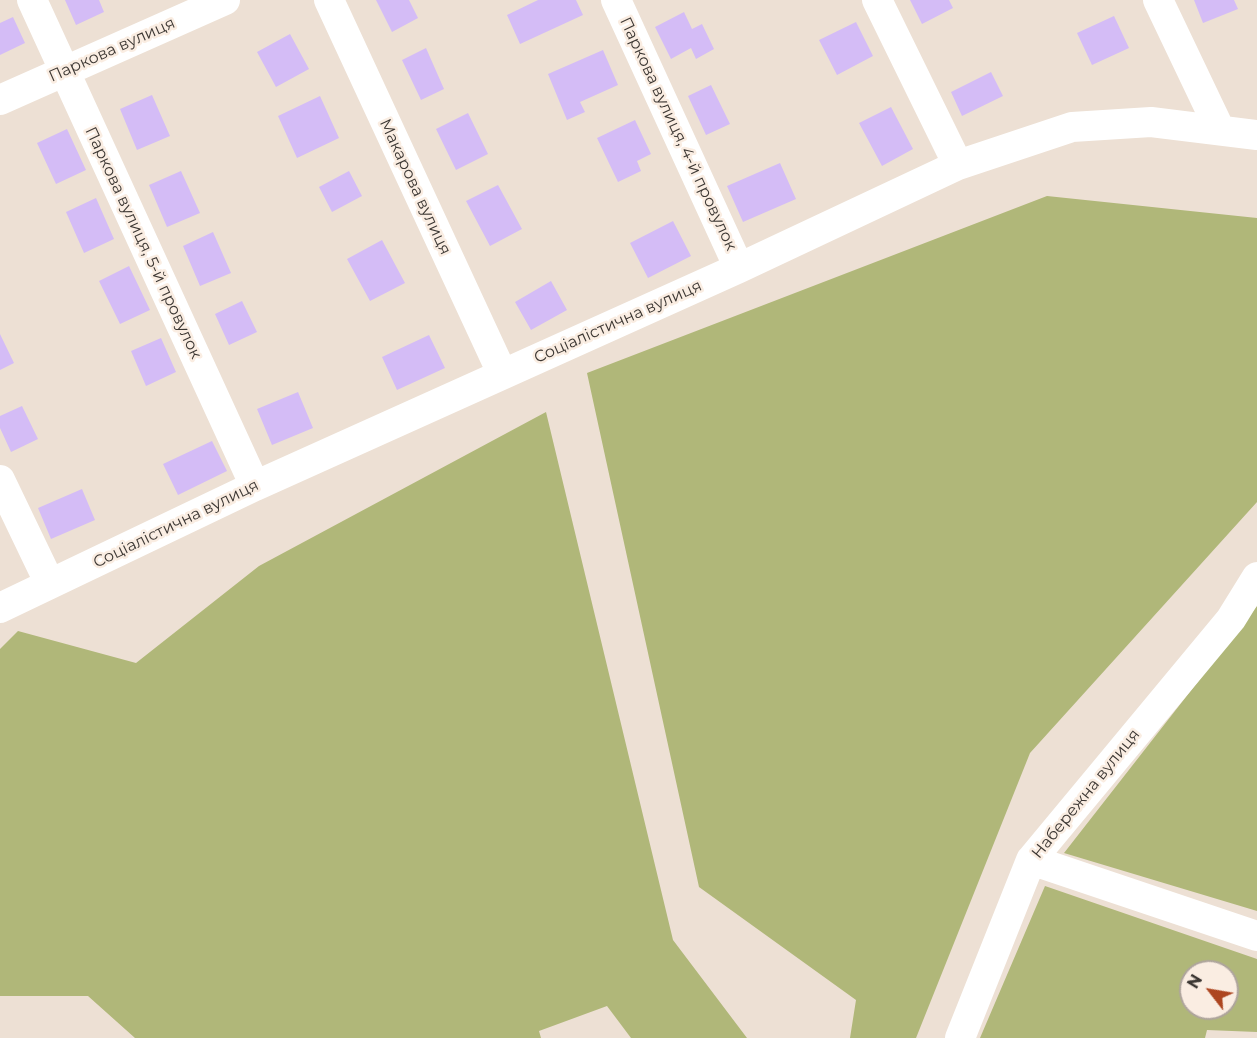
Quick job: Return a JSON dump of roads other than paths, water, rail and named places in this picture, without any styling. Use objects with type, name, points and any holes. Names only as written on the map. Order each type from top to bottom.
[{"type":"street","name":"Паркова вулиця, 5-й провулок","points":[[32,0],[255,486]]},
{"type":"street","name":"Паркова вулиця","points":[[0,100],[225,0]]},
{"type":"street","name":"Макарова вулиця","points":[[329,0],[502,373]]},
{"type":"street","name":"Паркова вулиця, 4-й провулок","points":[[616,0],[739,268]]},
{"type":"street","points":[[877,0],[958,165]]},
{"type":"street","points":[[1158,0],[1220,130]]},
{"type":"street","name":"Соціалістична вулиця","points":[[0,608],[255,486],[739,268],[958,165],[1072,127],[1150,122],[1257,135]]},
{"type":"street","points":[[0,480],[50,584]]},
{"type":"street","name":"Набережна вулиця","points":[[960,1038],[1031,860],[1231,620],[1257,577]]},
{"type":"street","points":[[1031,860],[1257,936]]}]
